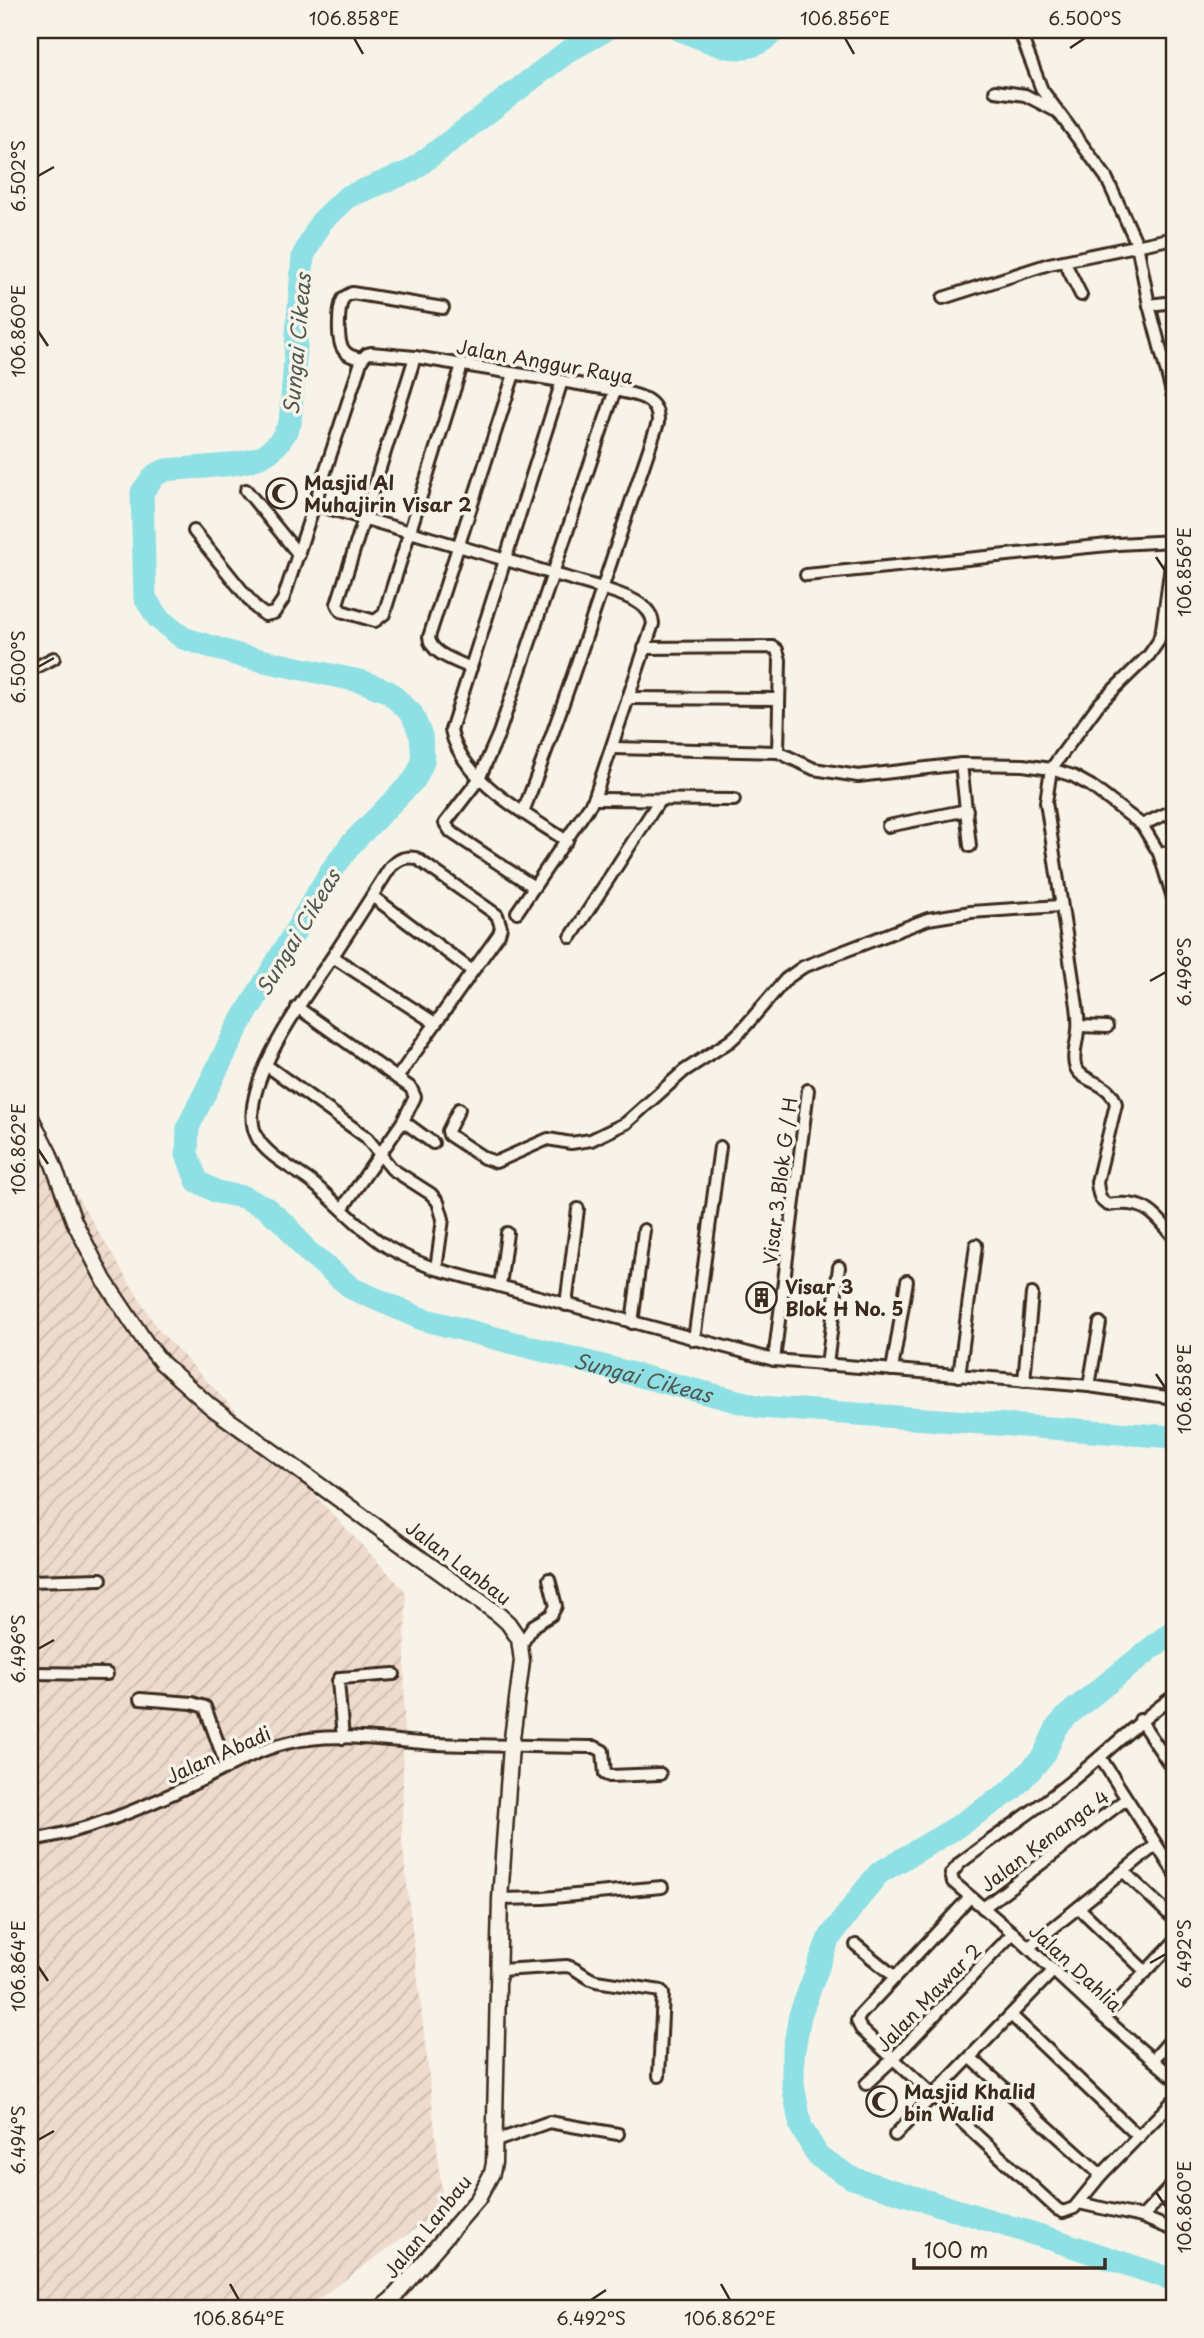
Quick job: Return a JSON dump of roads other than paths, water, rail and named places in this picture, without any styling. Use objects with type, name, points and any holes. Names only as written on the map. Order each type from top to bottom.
[{"type":"street","points":[[1019,30],[1042,90],[1105,177],[1137,244],[1149,305],[1174,400]]},
{"type":"street","points":[[995,91],[1026,95],[1056,111]]},
{"type":"street","points":[[943,298],[1013,274],[1137,244],[1174,238]]},
{"type":"street","points":[[1064,261],[1081,295]]},
{"type":"street","points":[[194,531],[256,608],[265,615],[274,613],[280,606],[299,555],[362,359],[348,355],[341,345],[338,337],[341,304],[347,295],[352,293],[443,307]]},
{"type":"street","points":[[1149,305],[1174,302]]},
{"type":"street","name":"Jalan Anggur Raya","points":[[362,359],[371,353],[415,357],[615,390],[650,401],[658,414],[658,423],[602,588]]},
{"type":"street","points":[[415,357],[337,607],[341,611],[374,621],[381,618],[462,365]]},
{"type":"street","points":[[471,668],[435,650],[429,642],[430,631],[514,374]]},
{"type":"street","points":[[562,382],[451,730],[466,763],[479,779],[567,841]]},
{"type":"street","points":[[534,887],[446,826],[447,820],[479,779],[503,723],[615,390]]},
{"type":"street","points":[[246,490],[299,555]]},
{"type":"street","points":[[314,504],[602,588],[626,597],[648,611],[652,617],[653,624],[594,799],[517,912]]},
{"type":"street","points":[[806,575],[1118,544],[1174,543],[1173,566],[1158,642],[1098,705],[1051,769],[1046,802],[1079,1026],[1074,1062],[1076,1069],[1110,1091],[1116,1104],[1097,1182],[1101,1199],[1108,1205],[1124,1202],[1143,1206],[1155,1214],[1174,1237]]},
{"type":"street","points":[[523,812],[602,588]]},
{"type":"street","points":[[645,648],[773,647],[777,650],[780,660],[778,752]]},
{"type":"street","points":[[30,670],[54,659]]},
{"type":"street","points":[[628,698],[779,699]]},
{"type":"street","points":[[613,748],[778,752],[814,769],[858,776],[961,764],[1023,765],[1051,769],[1073,776],[1091,786],[1142,825],[1159,853],[1174,901]]},
{"type":"street","points":[[961,764],[970,846]]},
{"type":"street","points":[[594,799],[734,800]]},
{"type":"street","points":[[571,937],[659,801]]},
{"type":"street","points":[[888,826],[967,810]]},
{"type":"street","points":[[1142,825],[1174,810]]},
{"type":"street","points":[[1159,853],[1174,852]]},
{"type":"street","points":[[397,1078],[499,934],[501,927],[497,915],[416,858],[407,856],[391,866],[333,957],[297,1007],[266,1065],[256,1093],[254,1110],[256,1136],[263,1147],[313,1183],[380,1243],[403,1256],[436,1269],[774,1360],[1089,1386],[1174,1398]]},
{"type":"street","points":[[372,897],[471,970]]},
{"type":"street","points":[[459,1109],[448,1131],[449,1135],[484,1158],[496,1162],[548,1139],[572,1143],[591,1140],[637,1115],[684,1071],[736,1036],[786,979],[803,967],[928,919],[971,912],[1060,906]]},
{"type":"street","points":[[333,957],[435,1023]]},
{"type":"street","points":[[297,1007],[411,1088],[415,1097],[403,1121],[342,1209]]},
{"type":"street","points":[[1079,1026],[1107,1027]]},
{"type":"street","points":[[266,1065],[366,1137],[392,1169],[431,1194],[438,1202],[443,1219],[436,1269]]},
{"type":"street","name":"Visar 3 Blok G / H","points":[[774,1360],[808,1090]]},
{"type":"street","name":"Jalan Lanbau","points":[[30,1116],[49,1153],[74,1221],[104,1280],[162,1363],[211,1407],[498,1614],[515,1632],[521,1645],[522,1672],[511,1746],[500,1899],[496,2141],[492,2174],[478,2199],[392,2299],[381,2308]]},
{"type":"street","points":[[403,1121],[433,1143]]},
{"type":"street","points":[[694,1340],[720,1147]]},
{"type":"street","points":[[566,1305],[578,1209]]},
{"type":"street","points":[[632,1323],[644,1230]]},
{"type":"street","points":[[500,1286],[507,1233]]},
{"type":"street","points":[[959,1376],[976,1245]]},
{"type":"street","points":[[827,1365],[839,1267]]},
{"type":"street","points":[[892,1370],[907,1281]]},
{"type":"street","points":[[1024,1381],[1032,1294]]},
{"type":"street","points":[[1089,1386],[1100,1323]]},
{"type":"street","points":[[30,1581],[101,1579]]},
{"type":"street","points":[[521,1645],[534,1625],[551,1615],[556,1606],[549,1579]]},
{"type":"street","points":[[30,1673],[107,1674]]},
{"type":"street","points":[[343,1738],[338,1681],[340,1678],[394,1674]]},
{"type":"street","points":[[1174,1696],[1140,1720],[1100,1758],[1174,1872]]},
{"type":"street","points":[[140,1699],[192,1703],[205,1707],[227,1768]]},
{"type":"street","points":[[1140,1720],[1174,1771]]},
{"type":"street","name":"Jalan Abadi","points":[[30,1840],[84,1829],[179,1791],[249,1756],[290,1742],[343,1738],[595,1747],[603,1751],[605,1774],[660,1774]]},
{"type":"street","name":"Jalan Dahlia","points":[[1100,1758],[1035,1810],[954,1867],[951,1874],[953,1882],[1174,2078]]},
{"type":"street","name":"Jalan Kenanga 4","points":[[983,1908],[1126,1800]]},
{"type":"street","points":[[1029,1947],[1156,1845]]},
{"type":"street","points":[[1124,1872],[1174,1919]]},
{"type":"street","points":[[500,1899],[543,1898],[662,1887]]},
{"type":"street","points":[[970,1897],[857,2021],[861,2029],[1057,2209],[1068,2212],[1174,2099]]},
{"type":"street","points":[[1079,1908],[1146,1972]]},
{"type":"street","name":"Jalan Mawar 2","points":[[866,2084],[1013,1933]]},
{"type":"street","points":[[1103,2017],[1174,1942]]},
{"type":"street","points":[[856,1945],[895,1977]]},
{"type":"street","points":[[499,1970],[567,1966],[576,1968],[587,1978],[596,1981],[662,1991],[659,2076]]},
{"type":"street","points":[[895,2135],[1054,1970]]},
{"type":"street","points":[[1011,2015],[1139,2137]]},
{"type":"street","points":[[1153,2060],[1174,2039]]},
{"type":"street","points":[[971,2059],[1101,2175]]},
{"type":"street","points":[[496,2141],[549,2122],[618,2134]]},
{"type":"street","points":[[1142,2217],[1174,2183]]},
{"type":"street","points":[[1079,2203],[1142,2217],[1174,2230]]},
{"type":"waterway","name":"Sungai Cikeas","points":[[606,30],[567,52],[411,171],[347,197],[321,222],[303,256],[290,423],[283,436],[266,454],[246,462],[166,470],[155,475],[142,492],[145,598],[158,618],[183,638],[241,656],[364,682],[389,692],[412,714],[421,736],[423,762],[415,779],[352,843],[331,871],[237,1029],[188,1127],[187,1154],[197,1181],[217,1192],[243,1197],[265,1207],[285,1224],[306,1250],[353,1289],[422,1319],[760,1407],[1174,1437]]},
{"type":"waterway","name":"Sungai Cikeas","points":[[680,30],[718,44],[741,48],[764,40],[775,30]]},
{"type":"waterway","name":"Sungai Cikeas","points":[[1174,1630],[1069,1714],[1057,1727],[1043,1757],[1012,1790],[952,1830],[879,1873],[828,1940],[800,2015],[793,2055],[793,2085],[801,2127],[818,2156],[852,2178],[1174,2280]]},
{"type":"place","name":"Masjid Al Muhajirin Visar 2","points":[[281,493]]},
{"type":"place","name":"Visar 3 Blok H No. 5","points":[[762,1297]]},
{"type":"place","name":"Masjid Khalid bin Walid","points":[[881,2102]]}]
